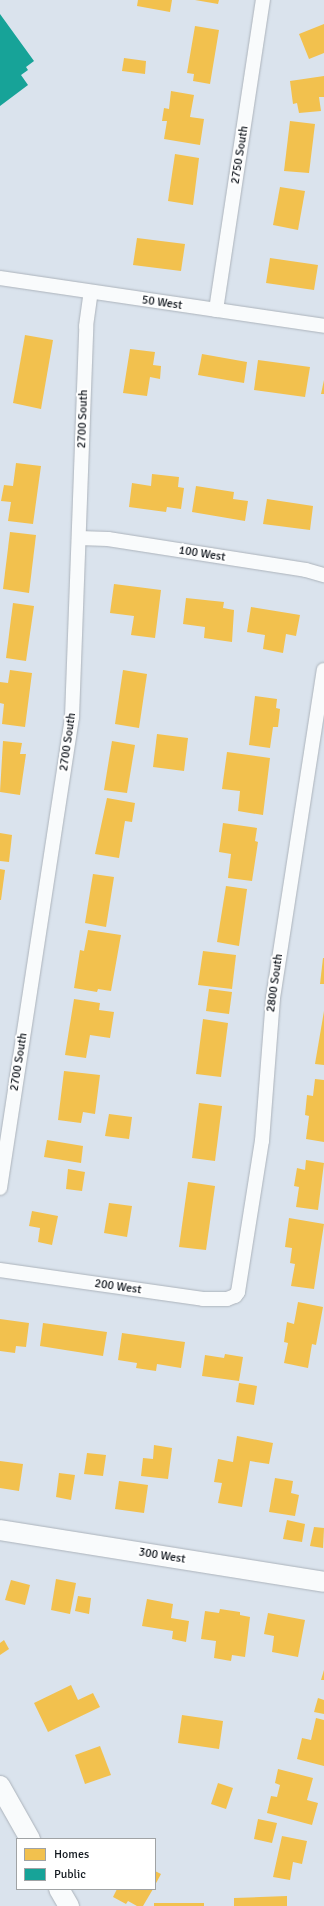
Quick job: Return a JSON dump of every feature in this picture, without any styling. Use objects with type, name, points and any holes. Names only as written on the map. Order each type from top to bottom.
[{"type":"street","name":"2750 South","points":[[216,310],[263,0]]},
{"type":"street","name":"50 West","points":[[0,278],[324,326]]},
{"type":"street","name":"2700 South","points":[[0,1188],[72,717],[86,326],[91,292]]},
{"type":"street","name":"100 West","points":[[79,538],[108,539],[306,570],[324,575]]},
{"type":"street","name":"2800 South","points":[[235,1296],[240,1286],[262,1141],[273,998],[324,670]]},
{"type":"street","name":"200 West","points":[[0,1270],[203,1299],[235,1296]]},
{"type":"street","name":"300 West","points":[[0,1530],[324,1582]]},
{"type":"street","points":[[0,1786],[29,1838]]},
{"type":"street","points":[[60,1890],[69,1906]]},
{"type":"building: Homes","points":[[138,0],[172,0],[170,12],[137,6]]},
{"type":"building: Homes","points":[[195,0],[219,0],[218,4]]},
{"type":"building: Homes","points":[[324,24],[324,53],[309,59],[299,34]]},
{"type":"building: Homes","points":[[195,26],[219,30],[210,84],[193,81],[194,74],[187,73]]},
{"type":"building: Homes","points":[[124,58],[146,61],[145,74],[122,71]]},
{"type":"building: Homes","points":[[324,76],[324,97],[319,97],[321,111],[299,113],[297,103],[293,104],[290,81]]},
{"type":"building: Homes","points":[[171,91],[194,95],[190,117],[204,119],[200,145],[164,139],[167,121],[162,121],[164,108],[169,109]]},
{"type":"building: Homes","points":[[290,121],[315,124],[309,173],[284,171]]},
{"type":"building: Homes","points":[[175,154],[199,158],[193,205],[168,201]]},
{"type":"building: Homes","points":[[280,187],[305,191],[298,230],[273,225]]},
{"type":"building: Homes","points":[[137,238],[185,244],[181,271],[133,265]]},
{"type":"building: Homes","points":[[270,258],[318,265],[314,290],[266,283]]},
{"type":"building: Homes","points":[[25,335],[53,340],[41,409],[13,403]]},
{"type":"building: Homes","points":[[130,349],[155,352],[153,365],[161,366],[160,379],[150,377],[147,396],[123,393]]},
{"type":"building: Homes","points":[[202,354],[247,362],[244,383],[198,375]]},
{"type":"building: Homes","points":[[258,360],[310,367],[305,397],[254,390]]},
{"type":"building: Homes","points":[[324,380],[324,394],[321,394]]},
{"type":"building: Homes","points":[[16,463],[41,466],[33,524],[8,521],[11,502],[1,501],[4,485],[13,486]]},
{"type":"building: Homes","points":[[152,474],[179,477],[178,487],[184,488],[181,509],[167,507],[166,512],[129,507],[132,483],[151,486]]},
{"type":"building: Homes","points":[[196,486],[234,492],[233,499],[248,501],[245,521],[192,512]]},
{"type":"building: Homes","points":[[267,499],[313,506],[310,530],[263,524]]},
{"type":"building: Homes","points":[[10,532],[36,535],[29,593],[3,589]]},
{"type":"building: Homes","points":[[114,584],[161,590],[155,638],[131,635],[134,616],[110,613]]},
{"type":"building: Homes","points":[[186,598],[224,602],[223,608],[234,610],[232,642],[204,638],[205,627],[183,624]]},
{"type":"building: Homes","points":[[13,603],[34,606],[26,661],[6,658]]},
{"type":"building: Homes","points":[[251,607],[300,615],[296,636],[286,634],[283,653],[263,649],[265,635],[247,632]]},
{"type":"building: Homes","points":[[10,670],[32,673],[25,727],[2,724],[4,704],[0,703],[0,682],[8,683]]},
{"type":"building: Homes","points":[[123,670],[147,674],[139,728],[115,724]]},
{"type":"building: Homes","points":[[255,696],[277,699],[276,708],[280,709],[278,727],[273,727],[270,748],[249,745]]},
{"type":"building: Homes","points":[[157,734],[188,738],[184,771],[153,767]]},
{"type":"building: Homes","points":[[3,741],[22,743],[20,754],[26,754],[20,795],[0,792]]},
{"type":"building: Homes","points":[[112,741],[135,745],[127,793],[104,790]]},
{"type":"building: Homes","points":[[227,752],[270,758],[263,815],[238,811],[240,791],[222,789]]},
{"type":"building: Homes","points":[[107,798],[135,803],[132,822],[125,821],[119,858],[95,854]]},
{"type":"building: Homes","points":[[223,823],[257,828],[255,841],[258,842],[252,881],[228,878],[231,854],[219,852]]},
{"type":"building: Homes","points":[[0,833],[12,835],[9,862],[0,861]]},
{"type":"building: Homes","points":[[0,869],[5,870],[1,900],[0,900]]},
{"type":"building: Homes","points":[[93,874],[114,877],[106,927],[85,923]]},
{"type":"building: Homes","points":[[226,886],[247,889],[239,946],[217,942]]},
{"type":"building: Homes","points":[[88,930],[121,935],[111,991],[98,989],[97,992],[74,988],[80,950],[84,951]]},
{"type":"building: Homes","points":[[203,951],[236,955],[232,989],[198,985]]},
{"type":"building: Homes","points":[[323,958],[324,984],[320,984]]},
{"type":"building: Homes","points":[[209,989],[232,992],[229,1014],[206,1011]]},
{"type":"building: Homes","points":[[74,999],[100,1003],[99,1010],[114,1012],[110,1038],[90,1035],[86,1058],[65,1055]]},
{"type":"building: Homes","points":[[324,1011],[324,1065],[315,1064]]},
{"type":"building: Homes","points":[[203,1019],[228,1023],[221,1077],[196,1074]]},
{"type":"building: Homes","points":[[64,1071],[100,1075],[95,1114],[83,1112],[81,1123],[58,1120]]},
{"type":"building: Homes","points":[[315,1079],[324,1080],[324,1142],[306,1139],[309,1116],[305,1115],[307,1095],[313,1096]]},
{"type":"building: Homes","points":[[199,1103],[222,1106],[215,1161],[192,1158]]},
{"type":"building: Homes","points":[[109,1114],[132,1117],[129,1139],[105,1136]]},
{"type":"building: Homes","points":[[47,1140],[83,1146],[81,1163],[44,1157]]},
{"type":"building: Homes","points":[[306,1160],[324,1163],[318,1210],[296,1207],[299,1187],[294,1186],[297,1168],[305,1170]]},
{"type":"building: Homes","points":[[68,1169],[85,1172],[82,1191],[66,1189]]},
{"type":"building: Homes","points":[[188,1182],[215,1186],[206,1250],[179,1247]]},
{"type":"building: Homes","points":[[109,1203],[132,1206],[127,1237],[104,1233]]},
{"type":"building: Homes","points":[[32,1211],[58,1216],[52,1245],[38,1242],[40,1228],[29,1226]]},
{"type":"building: Homes","points":[[289,1218],[324,1224],[314,1289],[291,1286],[295,1264],[290,1263],[292,1248],[285,1247]]},
{"type":"building: Homes","points":[[298,1302],[323,1307],[316,1345],[312,1344],[308,1368],[284,1363],[288,1343],[284,1342],[287,1322],[294,1324]]},
{"type":"building: Homes","points":[[0,1319],[29,1323],[26,1347],[16,1346],[15,1353],[0,1351]]},
{"type":"building: Homes","points":[[43,1323],[107,1332],[103,1356],[40,1346]]},
{"type":"building: Homes","points":[[122,1333],[185,1342],[181,1368],[157,1364],[156,1371],[136,1368],[137,1363],[118,1360]]},
{"type":"building: Homes","points":[[225,1354],[243,1357],[239,1381],[202,1376],[205,1355],[224,1358]]},
{"type":"building: Homes","points":[[239,1383],[257,1386],[254,1405],[236,1402]]},
{"type":"building: Homes","points":[[237,1436],[273,1443],[269,1464],[250,1461],[242,1507],[218,1503],[222,1483],[214,1482],[218,1459],[233,1462]]},
{"type":"building: Homes","points":[[154,1445],[172,1448],[168,1479],[141,1476],[143,1458],[153,1459]]},
{"type":"building: Homes","points":[[87,1453],[106,1455],[103,1476],[84,1474]]},
{"type":"building: Homes","points":[[0,1461],[23,1464],[19,1491],[0,1488]]},
{"type":"building: Homes","points":[[59,1473],[75,1475],[71,1500],[56,1497]]},
{"type":"building: Homes","points":[[275,1478],[293,1481],[291,1493],[299,1495],[295,1516],[269,1512]]},
{"type":"building: Homes","points":[[119,1481],[148,1485],[144,1513],[115,1509]]},
{"type":"building: Homes","points":[[287,1520],[305,1524],[302,1542],[283,1539]]},
{"type":"building: Homes","points":[[314,1527],[324,1528],[323,1548],[310,1546]]},
{"type":"building: Homes","points":[[56,1579],[76,1583],[70,1614],[51,1610]]},
{"type":"building: Homes","points":[[11,1580],[30,1585],[25,1605],[5,1600]]},
{"type":"building: Homes","points":[[78,1596],[91,1598],[89,1614],[75,1611]]},
{"type":"building: Homes","points":[[147,1599],[173,1604],[171,1618],[189,1621],[186,1642],[172,1639],[173,1631],[142,1626]]},
{"type":"building: Homes","points":[[220,1609],[240,1612],[240,1615],[250,1617],[245,1657],[232,1655],[231,1661],[214,1658],[216,1641],[201,1639],[205,1611],[219,1613]]},
{"type":"building: Homes","points":[[268,1613],[305,1620],[298,1657],[272,1652],[274,1636],[264,1634]]},
{"type":"building: Homes","points":[[4,1640],[9,1649],[0,1655],[0,1643]]},
{"type":"building: Homes","points":[[324,1670],[324,1680],[321,1680]]},
{"type":"building: Homes","points":[[71,1685],[78,1700],[93,1693],[100,1707],[48,1732],[34,1703]]},
{"type":"building: Homes","points":[[318,1698],[324,1700],[324,1714],[314,1712]]},
{"type":"building: Homes","points":[[182,1715],[223,1721],[219,1749],[178,1743]]},
{"type":"building: Homes","points":[[316,1718],[324,1720],[324,1766],[297,1759],[302,1738],[311,1740]]},
{"type":"building: Homes","points":[[100,1746],[111,1775],[85,1784],[75,1755]]},
{"type":"building: Homes","points":[[278,1769],[313,1778],[307,1800],[318,1803],[312,1825],[267,1813],[271,1796],[277,1797],[280,1785],[275,1783]]},
{"type":"building: Homes","points":[[218,1783],[233,1788],[226,1809],[211,1804]]},
{"type":"building: Homes","points":[[258,1819],[277,1823],[272,1843],[254,1839]]},
{"type":"building: Homes","points":[[282,1836],[307,1841],[302,1864],[293,1862],[290,1880],[273,1877]]},
{"type":"building: Homes","points":[[156,1872],[161,1874],[156,1883]]},
{"type":"building: Homes","points":[[116,1890],[152,1890],[143,1906],[137,1906],[128,1901],[126,1904],[113,1897]]},
{"type":"building: Homes","points":[[287,1896],[287,1906],[234,1906],[234,1898]]},
{"type":"building: Homes","points":[[154,1903],[204,1903],[204,1906],[154,1906]]},
{"type":"building: Public","points":[[0,14],[34,61],[26,67],[28,70],[21,75],[28,85],[0,106]]}]
